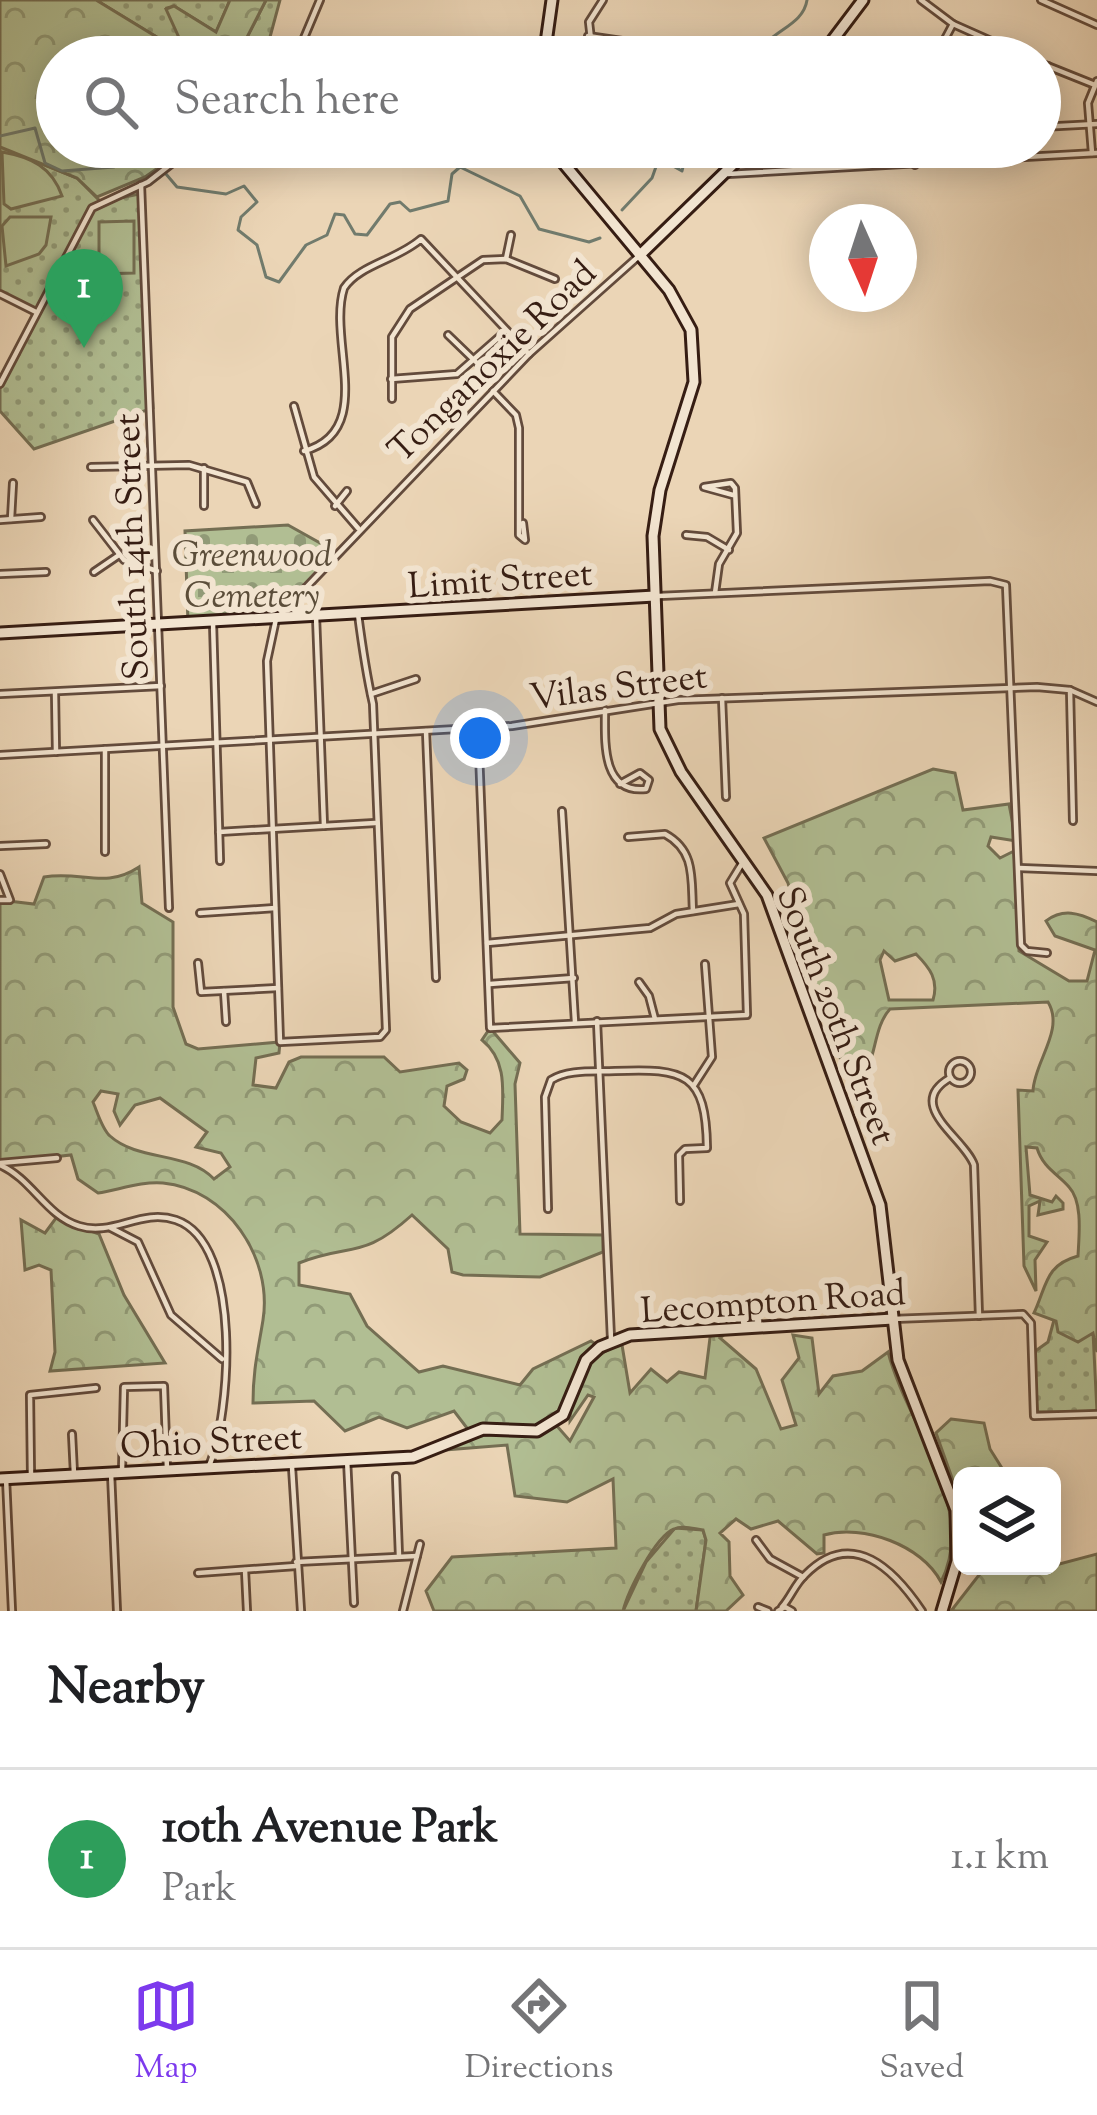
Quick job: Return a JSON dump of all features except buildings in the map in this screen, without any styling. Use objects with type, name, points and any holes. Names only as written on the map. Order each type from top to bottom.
[{"type":"street","points":[[305,36],[320,0]]},
{"type":"street","points":[[547,36],[552,0]]},
{"type":"street","points":[[588,36],[603,0]]},
{"type":"street","points":[[835,36],[862,0]]},
{"type":"street","points":[[921,0],[953,24],[980,36]]},
{"type":"street","points":[[1041,0],[1097,25]]},
{"type":"street","points":[[947,36],[953,24]]},
{"type":"street","points":[[1061,70],[1096,83],[1094,153],[1061,155]]},
{"type":"street","points":[[1061,126],[1093,124]]},
{"type":"street","points":[[0,384],[92,208],[167,168]]},
{"type":"street","name":"South 20th Street","points":[[568,168],[681,306],[696,360],[692,391],[658,499],[655,596],[660,729],[671,758],[747,862],[777,920],[880,1204],[901,1370],[956,1510],[957,1561],[942,1611]]},
{"type":"street","name":"Tonganoxie Road","points":[[276,619],[529,354],[733,168]]},
{"type":"street","points":[[728,174],[853,168]]},
{"type":"street","name":"South 14th Street","points":[[141,185],[169,908]]},
{"type":"street","points":[[506,259],[511,236]]},
{"type":"street","points":[[304,451],[329,441],[344,416],[344,288],[357,273],[400,257],[421,239],[529,354]]},
{"type":"street","points":[[392,399],[390,349],[396,326],[410,309],[473,263],[506,259],[555,279]]},
{"type":"street","points":[[0,294],[36,312]]},
{"type":"street","points":[[391,379],[450,376],[476,362],[506,331]]},
{"type":"street","points":[[448,335],[476,362]]},
{"type":"street","points":[[494,391],[516,416],[519,428],[523,523]]},
{"type":"street","points":[[294,406],[314,477],[334,506],[358,528]]},
{"type":"street","points":[[91,467],[204,468],[250,484],[256,505]]},
{"type":"street","points":[[204,468],[204,506]]},
{"type":"street","points":[[11,519],[13,483]]},
{"type":"street","points":[[717,593],[717,573],[737,533],[733,495],[731,483],[704,488],[733,495]]},
{"type":"street","points":[[334,506],[347,491]]},
{"type":"street","points":[[0,520],[40,517]]},
{"type":"street","points":[[93,520],[131,565],[157,571]]},
{"type":"street","points":[[686,535],[706,537],[729,550]]},
{"type":"street","points":[[94,572],[118,554]]},
{"type":"street","points":[[0,574],[46,572]]},
{"type":"street","name":"Limit Street","points":[[0,633],[655,596],[1004,584],[1011,688]]},
{"type":"street","points":[[276,619],[267,645],[280,1042],[385,1033],[374,734],[363,675],[366,641],[358,614]]},
{"type":"street","points":[[316,616],[324,826]]},
{"type":"street","points":[[213,623],[220,861]]},
{"type":"street","points":[[370,694],[416,679]]},
{"type":"street","points":[[1069,680],[1073,820]]},
{"type":"street","points":[[0,694],[161,686]]},
{"type":"street","points":[[1011,688],[1023,950],[1047,953]]},
{"type":"street","name":"Vilas Street","points":[[0,755],[478,728],[658,701],[1011,688],[1069,690],[1097,702]]},
{"type":"street","points":[[55,692],[56,752]]},
{"type":"street","points":[[722,698],[726,797]]},
{"type":"street","points":[[605,710],[606,758],[620,784]]},
{"type":"street","points":[[478,728],[490,1028],[746,1015],[739,904],[730,884],[735,869],[747,862]]},
{"type":"street","points":[[426,730],[436,978]]},
{"type":"street","points":[[105,749],[105,852]]},
{"type":"street","points":[[643,773],[650,780],[646,789],[620,784],[643,773]]},
{"type":"street","points":[[562,811],[575,1022]]},
{"type":"street","points":[[219,832],[376,824]]},
{"type":"street","points":[[628,837],[665,834],[684,847],[691,865],[693,911]]},
{"type":"street","points":[[0,846],[46,844]]},
{"type":"street","points":[[1019,868],[1097,871]]},
{"type":"street","points":[[0,874],[10,900],[0,900]]},
{"type":"street","points":[[488,943],[650,928],[693,911],[739,904]]},
{"type":"street","points":[[200,913],[275,908]]},
{"type":"street","points":[[198,963],[201,992],[278,988]]},
{"type":"street","points":[[694,1085],[712,1058],[705,964]]},
{"type":"street","points":[[489,984],[574,978]]},
{"type":"street","points":[[639,982],[650,996],[655,1019]]},
{"type":"street","points":[[224,991],[226,1022]]},
{"type":"street","points":[[597,1021],[612,1342]]},
{"type":"street","points":[[548,1209],[546,1088],[558,1076],[599,1072],[668,1070],[694,1085],[705,1105],[707,1148],[685,1149],[679,1160],[680,1201]]},
{"type":"street","points":[[950,1078],[936,1090],[933,1105],[941,1127],[969,1151],[974,1165],[979,1316]]},
{"type":"street","points":[[0,1164],[57,1158]]},
{"type":"street","points":[[16,1172],[21,1161]]},
{"type":"street","points":[[0,1164],[16,1172],[70,1222],[128,1234],[148,1255],[171,1315],[224,1359]]},
{"type":"street","points":[[111,1228],[160,1216],[188,1224],[220,1277],[221,1430],[209,1466]]},
{"type":"street","points":[[128,1222],[128,1234]]},
{"type":"street","name":"Lecompton Road","points":[[425,1454],[482,1429],[537,1431],[553,1425],[563,1415],[586,1360],[612,1342],[673,1328],[1024,1313],[1030,1323],[1033,1414],[1097,1414]]},
{"type":"street","points":[[116,1611],[116,1472],[124,1387],[164,1386],[167,1469]]},
{"type":"street","points":[[32,1477],[29,1396],[96,1388]]},
{"type":"street","points":[[72,1435],[74,1474]]},
{"type":"street","name":"Ohio Street","points":[[3,1479],[425,1454]]},
{"type":"street","points":[[347,1459],[354,1603]]},
{"type":"street","points":[[292,1462],[301,1611]]},
{"type":"street","points":[[396,1476],[399,1556]]},
{"type":"street","points":[[3,1479],[12,1611]]},
{"type":"street","points":[[756,1540],[770,1559],[803,1577]]},
{"type":"street","points":[[404,1611],[420,1544]]},
{"type":"street","points":[[198,1573],[417,1556]]},
{"type":"street","points":[[758,1607],[787,1610],[803,1577],[818,1565],[846,1556],[871,1559],[905,1582],[922,1611]]},
{"type":"street","points":[[245,1570],[247,1611]]},
{"type":"street","points":[[0,1586],[11,1585]]},
{"type":"green space","points":[[0,0],[96,0],[155,36],[36,36],[36,161],[0,147]]},
{"type":"green space","points":[[96,0],[230,0],[216,32],[174,6],[167,8],[179,36],[155,36]]},
{"type":"green space","points":[[230,0],[266,0],[248,36],[178,36],[166,9],[174,6],[216,32]]},
{"type":"green space","points":[[266,0],[280,0],[270,36],[248,36]]},
{"type":"green space","points":[[0,147],[36,161],[36,168],[52,168],[77,178],[101,202],[139,194],[153,408],[34,449],[0,411],[0,384],[36,312],[0,294]]},
{"type":"green space","points":[[2,152],[36,164],[62,196],[11,209],[4,204]]},
{"type":"green space","points":[[52,168],[158,168],[97,197],[77,178]]},
{"type":"green space","points":[[10,217],[51,217],[46,245],[39,254],[6,266],[2,226]]},
{"type":"green space","points":[[134,221],[134,273],[99,274],[99,222]]},
{"type":"green space","name":"Greenwood Cemetery","points":[[288,525],[336,552],[276,619],[188,624],[185,531]]},
{"type":"green space","points":[[933,769],[955,773],[963,810],[1009,804],[1016,841],[991,837],[988,846],[1000,858],[1014,851],[1019,951],[1069,981],[1087,981],[1095,950],[1055,936],[1046,921],[1071,913],[1097,922],[1097,1352],[1093,1333],[1078,1342],[1058,1332],[1056,1321],[1034,1313],[1053,1271],[1078,1256],[1079,1219],[1069,1187],[1047,1166],[1037,1148],[1026,1147],[1030,1195],[1052,1202],[1056,1196],[1063,1209],[1038,1215],[1040,1201],[1029,1206],[1029,1236],[1047,1242],[1035,1260],[1036,1291],[1024,1266],[1018,1090],[1033,1091],[1053,1024],[1048,1002],[890,1009],[857,1082],[834,1049],[835,1034],[816,992],[788,883],[764,838]],"holes":[[[884,951],[895,961],[916,954],[932,975],[933,1000],[889,1000],[880,960]]]},
{"type":"green space","points":[[139,867],[142,903],[173,922],[173,1007],[186,1044],[198,1049],[280,1042],[279,1053],[256,1058],[253,1085],[276,1088],[289,1062],[301,1057],[384,1057],[400,1072],[459,1063],[467,1070],[464,1079],[447,1086],[444,1106],[461,1122],[490,1133],[502,1120],[503,1098],[500,1066],[482,1040],[490,1028],[520,1063],[515,1084],[520,1234],[603,1235],[603,1252],[540,1277],[463,1275],[452,1272],[448,1249],[412,1215],[368,1245],[299,1263],[299,1285],[350,1294],[367,1326],[419,1372],[443,1366],[520,1385],[533,1369],[591,1341],[600,1347],[545,1429],[470,1432],[454,1411],[407,1428],[379,1417],[345,1431],[314,1401],[253,1403],[264,1296],[252,1251],[225,1212],[186,1188],[163,1183],[98,1193],[78,1179],[71,1155],[0,1163],[0,900],[34,904],[44,877],[126,874]],"holes":[[[101,1091],[118,1094],[114,1111],[120,1125],[135,1105],[160,1098],[207,1132],[196,1147],[221,1153],[230,1167],[214,1179],[191,1164],[122,1144],[107,1133],[93,1102]]]},
{"type":"green space","points":[[56,1218],[99,1234],[124,1295],[165,1363],[50,1371],[55,1352],[51,1270],[39,1265],[25,1270],[21,1220],[45,1233]]},
{"type":"green space","points":[[1054,1320],[1093,1332],[1097,1412],[1037,1412],[1034,1352],[1048,1342]]},
{"type":"green space","points":[[789,1327],[727,1332],[720,1338],[756,1369],[781,1429],[796,1425],[782,1380],[799,1358],[793,1335],[812,1338],[819,1394],[833,1376],[862,1371],[888,1352],[946,1495],[950,1553],[941,1582],[920,1558],[890,1540],[839,1532],[824,1535],[824,1553],[817,1554],[778,1521],[751,1529],[736,1519],[720,1533],[729,1542],[730,1576],[743,1595],[726,1611],[696,1611],[706,1540],[703,1530],[684,1527],[667,1534],[651,1553],[623,1611],[434,1611],[426,1591],[452,1557],[616,1548],[613,1479],[567,1502],[515,1496],[507,1445],[444,1450],[472,1437],[528,1434],[557,1426],[570,1441],[594,1397],[588,1395],[570,1421],[577,1385],[591,1364],[610,1349],[622,1345],[630,1393],[651,1369],[667,1382],[679,1372],[705,1378],[711,1330]]},
{"type":"green space","points":[[951,1419],[984,1423],[990,1449],[1001,1467],[953,1467],[953,1481],[936,1433]]},
{"type":"green space","points":[[675,1528],[703,1530],[706,1540],[696,1611],[623,1611],[646,1562]]},
{"type":"green space","points":[[1097,1554],[1097,1611],[951,1611],[979,1575],[1061,1575],[1061,1564]]},
{"type":"waterway","points":[[774,36],[799,17],[807,0]]},
{"type":"waterway","points":[[0,136],[36,132]]},
{"type":"waterway","points":[[56,168],[101,168]]},
{"type":"waterway","points":[[161,168],[177,187],[226,194],[244,186],[257,202],[241,217],[238,230],[257,245],[266,277],[279,282],[306,245],[327,235],[335,214],[344,215],[355,234],[367,235],[390,204],[400,202],[410,211],[448,201],[452,174],[459,168]]},
{"type":"waterway","points":[[462,168],[520,196],[539,229],[589,242],[600,238]]},
{"type":"waterway","points":[[622,210],[656,168]]},
{"type":"waterway","points":[[677,168],[683,168]]},
{"type":"place","name":"10th Avenue Park","points":[[84,348]]}]
